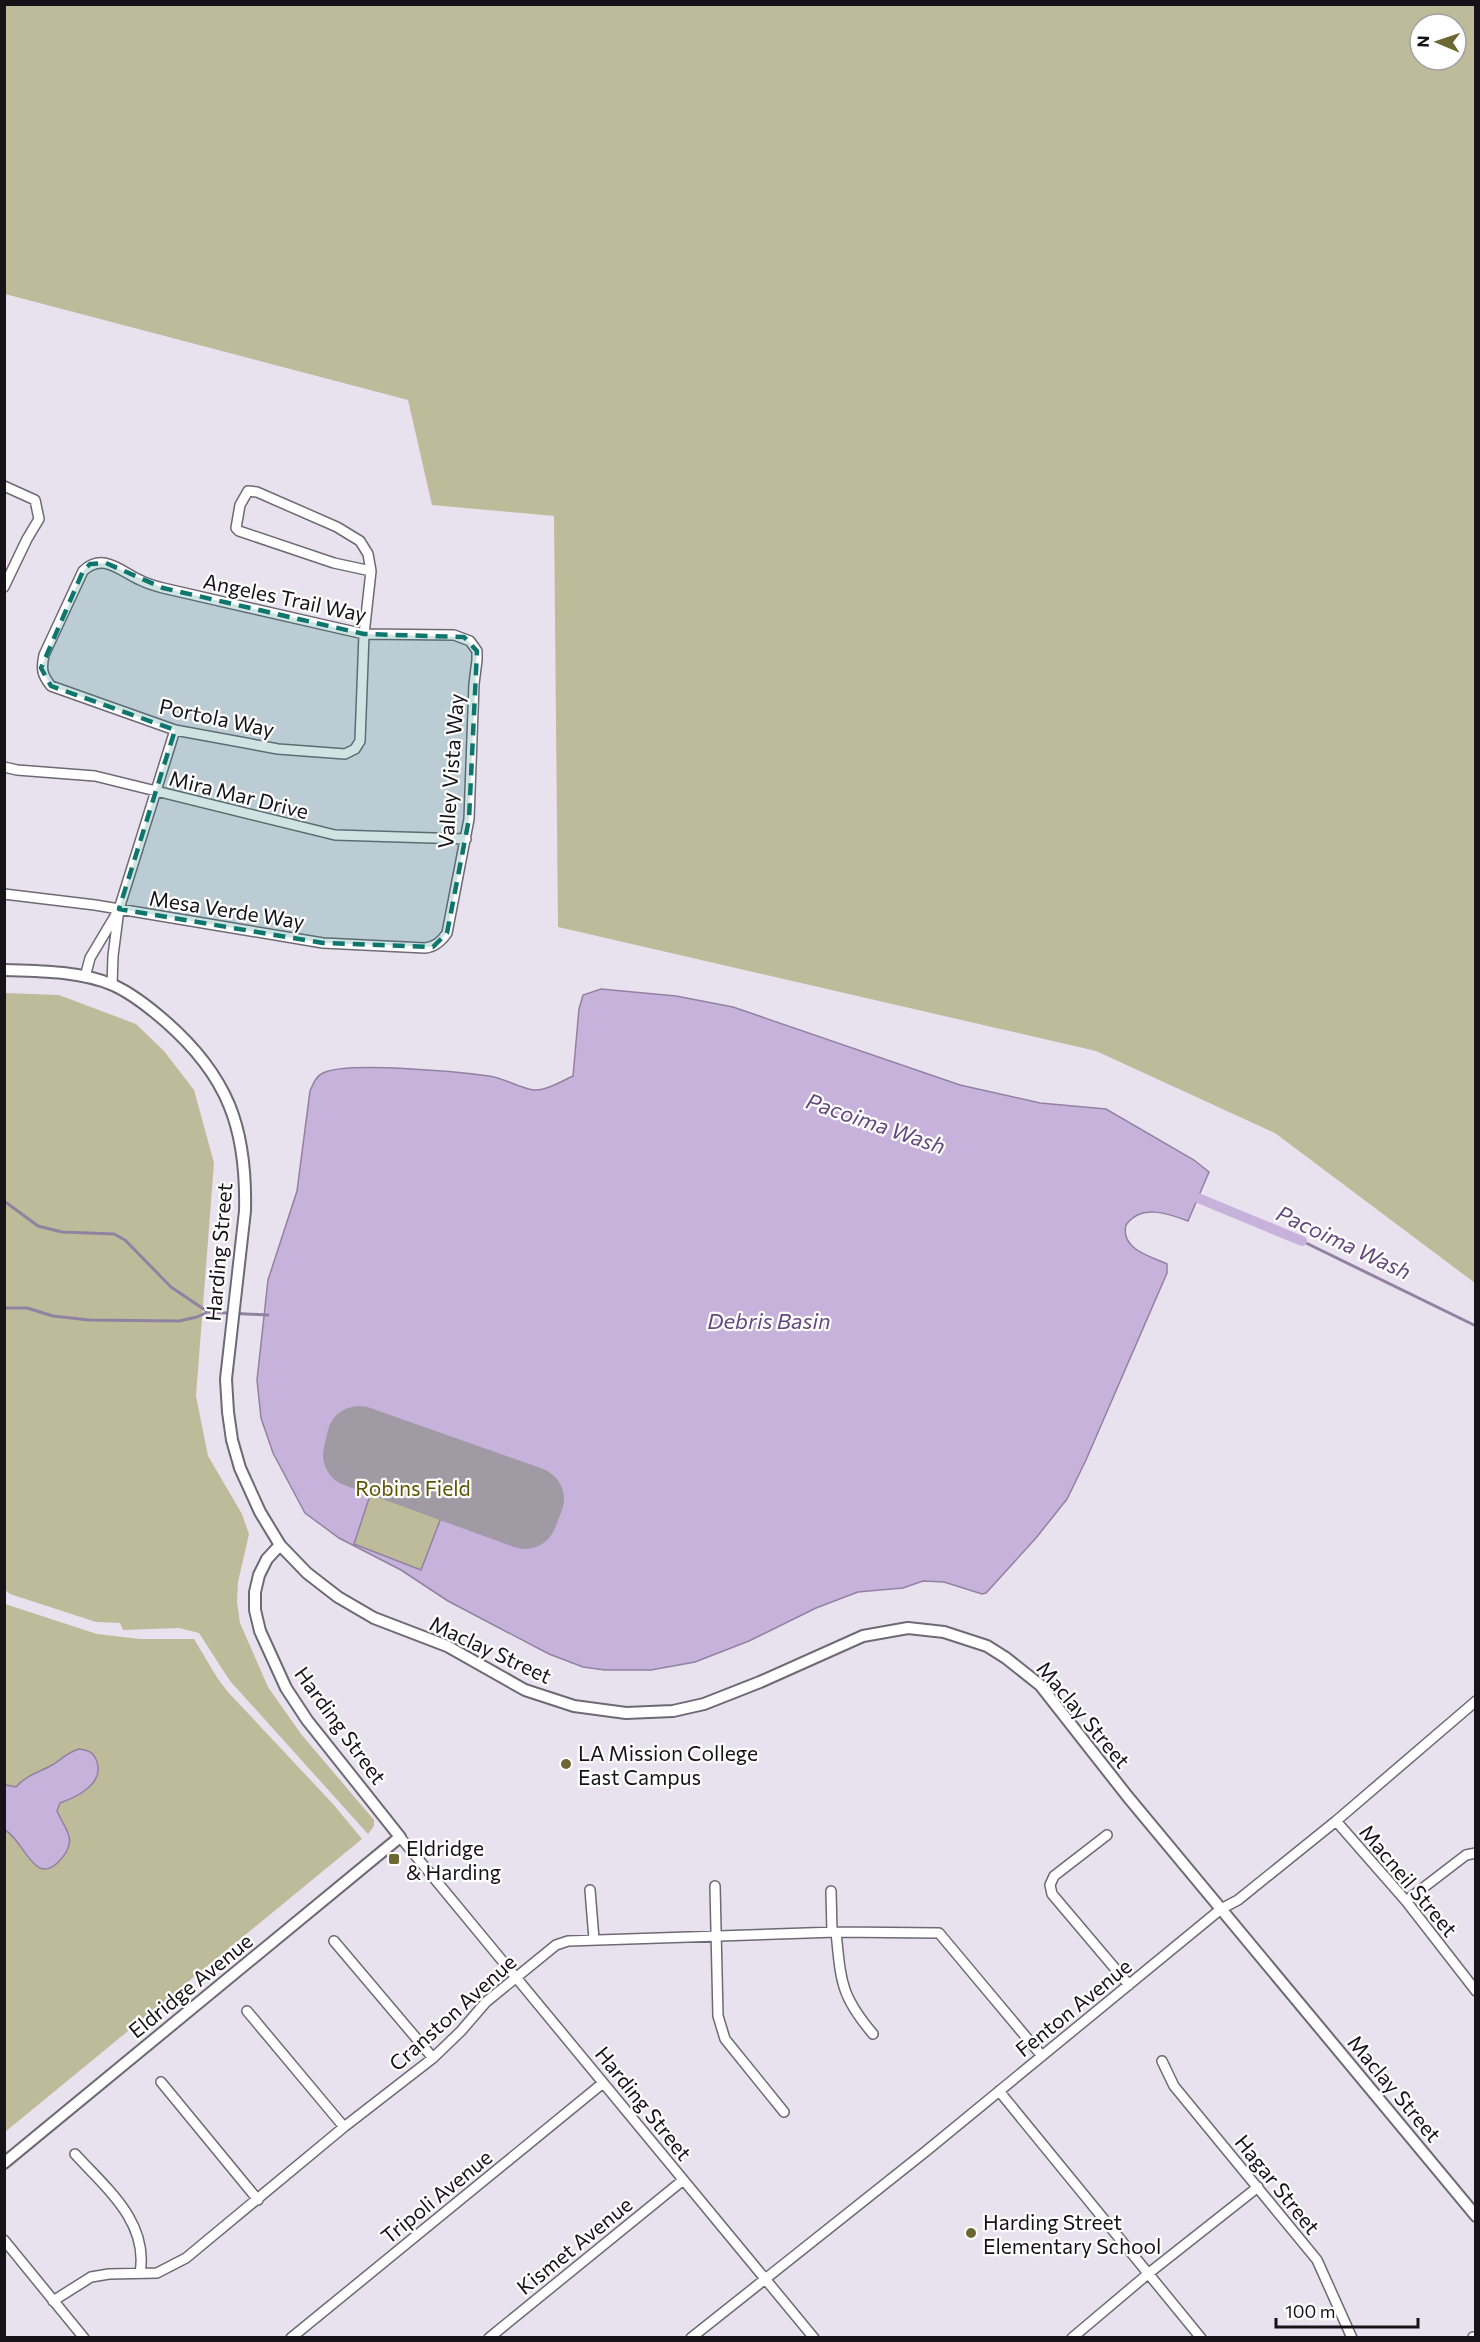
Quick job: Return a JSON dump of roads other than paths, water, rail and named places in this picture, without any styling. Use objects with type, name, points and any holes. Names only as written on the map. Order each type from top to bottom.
[{"type":"street","points":[[4,486],[35,500],[39,519],[4,587]]},
{"type":"street","points":[[364,634],[371,571],[368,554],[360,541],[337,527],[257,492],[248,491],[240,505],[236,528],[239,531],[334,563],[371,571]]},
{"type":"street","name":"Angeles Trail Way","points":[[44,678],[41,668],[44,656],[83,571],[90,564],[98,562],[114,565],[139,579],[164,588],[364,634],[454,635],[470,641]]},
{"type":"street","name":"Portola Way","points":[[44,678],[51,686],[175,730],[278,748],[345,754],[355,749],[360,741],[364,634]]},
{"type":"street","name":"Valley Vista Way","points":[[442,940],[447,933],[466,839],[477,660],[477,651],[470,641]]},
{"type":"street","points":[[112,985],[113,956],[120,909],[175,730]]},
{"type":"street","name":"Mira Mar Drive","points":[[4,767],[95,776],[335,835],[466,839]]},
{"type":"street","name":"Mesa Verde Way","points":[[4,894],[120,909],[324,943],[425,948],[432,947],[442,940]]},
{"type":"street","points":[[85,977],[90,958],[120,909]]},
{"type":"street","name":"Harding Street","points":[[4,970],[85,977],[112,985],[157,1014],[186,1039],[219,1082],[235,1114],[246,1185],[226,1379],[232,1440],[249,1492],[280,1545],[267,1559],[259,1575],[255,1592],[255,1610],[260,1631],[291,1696],[400,1837],[682,2181],[814,2337]]},
{"type":"street","name":"Maclay Street","points":[[280,1545],[307,1573],[338,1597],[374,1618],[447,1646],[525,1690],[574,1706],[626,1713],[672,1711],[704,1704],[863,1636],[908,1628],[944,1632],[987,1646],[1040,1685],[1221,1909],[1476,2216]]},
{"type":"street","name":"Fenton Avenue","points":[[691,2337],[849,2214],[1221,1909],[1238,1900],[1336,1821],[1476,1701]]},
{"type":"street","name":"Macneil Street","points":[[1336,1821],[1406,1901],[1476,1991]]},
{"type":"street","points":[[1107,1835],[1054,1876],[1050,1885],[1052,1894],[1129,1985]]},
{"type":"street","name":"Eldridge Avenue","points":[[4,2163],[400,1837]]},
{"type":"street","points":[[1406,1901],[1466,1855],[1476,1853]]},
{"type":"street","points":[[715,1886],[718,2016],[725,2039],[784,2112]]},
{"type":"street","points":[[590,1890],[594,1939]]},
{"type":"street","points":[[831,1892],[840,1979],[847,1998],[873,2034]]},
{"type":"street","name":"Cranston Avenue","points":[[53,2301],[91,2277],[140,2272],[157,2273],[186,2258],[344,2127],[433,2058],[486,2002],[516,1977],[556,1945],[568,1941],[834,1932],[939,1933],[1042,2056]]},
{"type":"street","points":[[334,1941],[433,2058]]},
{"type":"street","points":[[247,2012],[344,2127]]},
{"type":"street","name":"Hagar Street","points":[[1162,2061],[1174,2086],[1317,2260],[1352,2337]]},
{"type":"street","points":[[161,2082],[258,2200]]},
{"type":"street","name":"Tripoli Avenue","points":[[291,2337],[603,2083]]},
{"type":"street","points":[[999,2091],[1201,2337]]},
{"type":"street","points":[[75,2154],[125,2209],[135,2225],[140,2238],[142,2258],[140,2272]]},
{"type":"street","name":"Kismet Avenue","points":[[489,2337],[682,2181]]},
{"type":"street","points":[[1072,2337],[1258,2187]]},
{"type":"street","points":[[4,2240],[84,2337]]},
{"type":"water","name":"Debris Basin","points":[[601,989],[676,996],[733,1007],[960,1085],[1040,1103],[1106,1109],[1194,1160],[1209,1172],[1188,1221],[1163,1213],[1147,1212],[1132,1218],[1126,1225],[1127,1240],[1132,1246],[1167,1264],[1167,1273],[1067,1499],[1036,1538],[986,1593],[982,1594],[944,1582],[923,1581],[903,1588],[858,1592],[816,1608],[749,1641],[695,1662],[651,1670],[605,1670],[583,1667],[549,1654],[448,1601],[401,1570],[339,1538],[305,1513],[273,1453],[261,1418],[257,1380],[268,1280],[297,1191],[310,1091],[314,1083],[323,1073],[355,1068],[378,1068],[474,1074],[495,1077],[534,1090],[549,1087],[573,1076],[579,1009],[583,995]],"holes":[[[357,1423],[541,1491],[524,1535],[446,1505],[421,1570],[354,1544],[377,1474],[345,1461]]]},
{"type":"water","points":[[79,1749],[88,1751],[94,1756],[97,1762],[97,1777],[88,1789],[60,1803],[57,1811],[70,1839],[67,1851],[53,1867],[45,1869],[37,1867],[5,1830],[5,1785],[16,1787],[29,1777]]},
{"type":"waterway","name":"Pacoima Wash","points":[[1186,1193],[1302,1241]]},
{"type":"waterway","name":"Pacoima Wash","points":[[4,1201],[38,1226],[62,1232],[114,1234],[125,1240],[171,1287],[208,1312],[268,1315]]},
{"type":"waterway","name":"Pacoima Wash","points":[[1302,1241],[1476,1326]]},
{"type":"waterway","points":[[4,1308],[27,1308],[53,1316],[89,1320],[179,1321],[208,1312]]},
{"type":"place","name":"LA Mission College East Campus","points":[[566,1764]]},
{"type":"place","name":"Eldridge & Harding","points":[[394,1859]]},
{"type":"place","name":"Harding Street Elementary School","points":[[971,2233]]},
{"type":"park label","name":"Robins Field","points":[[413,1487]]}]
